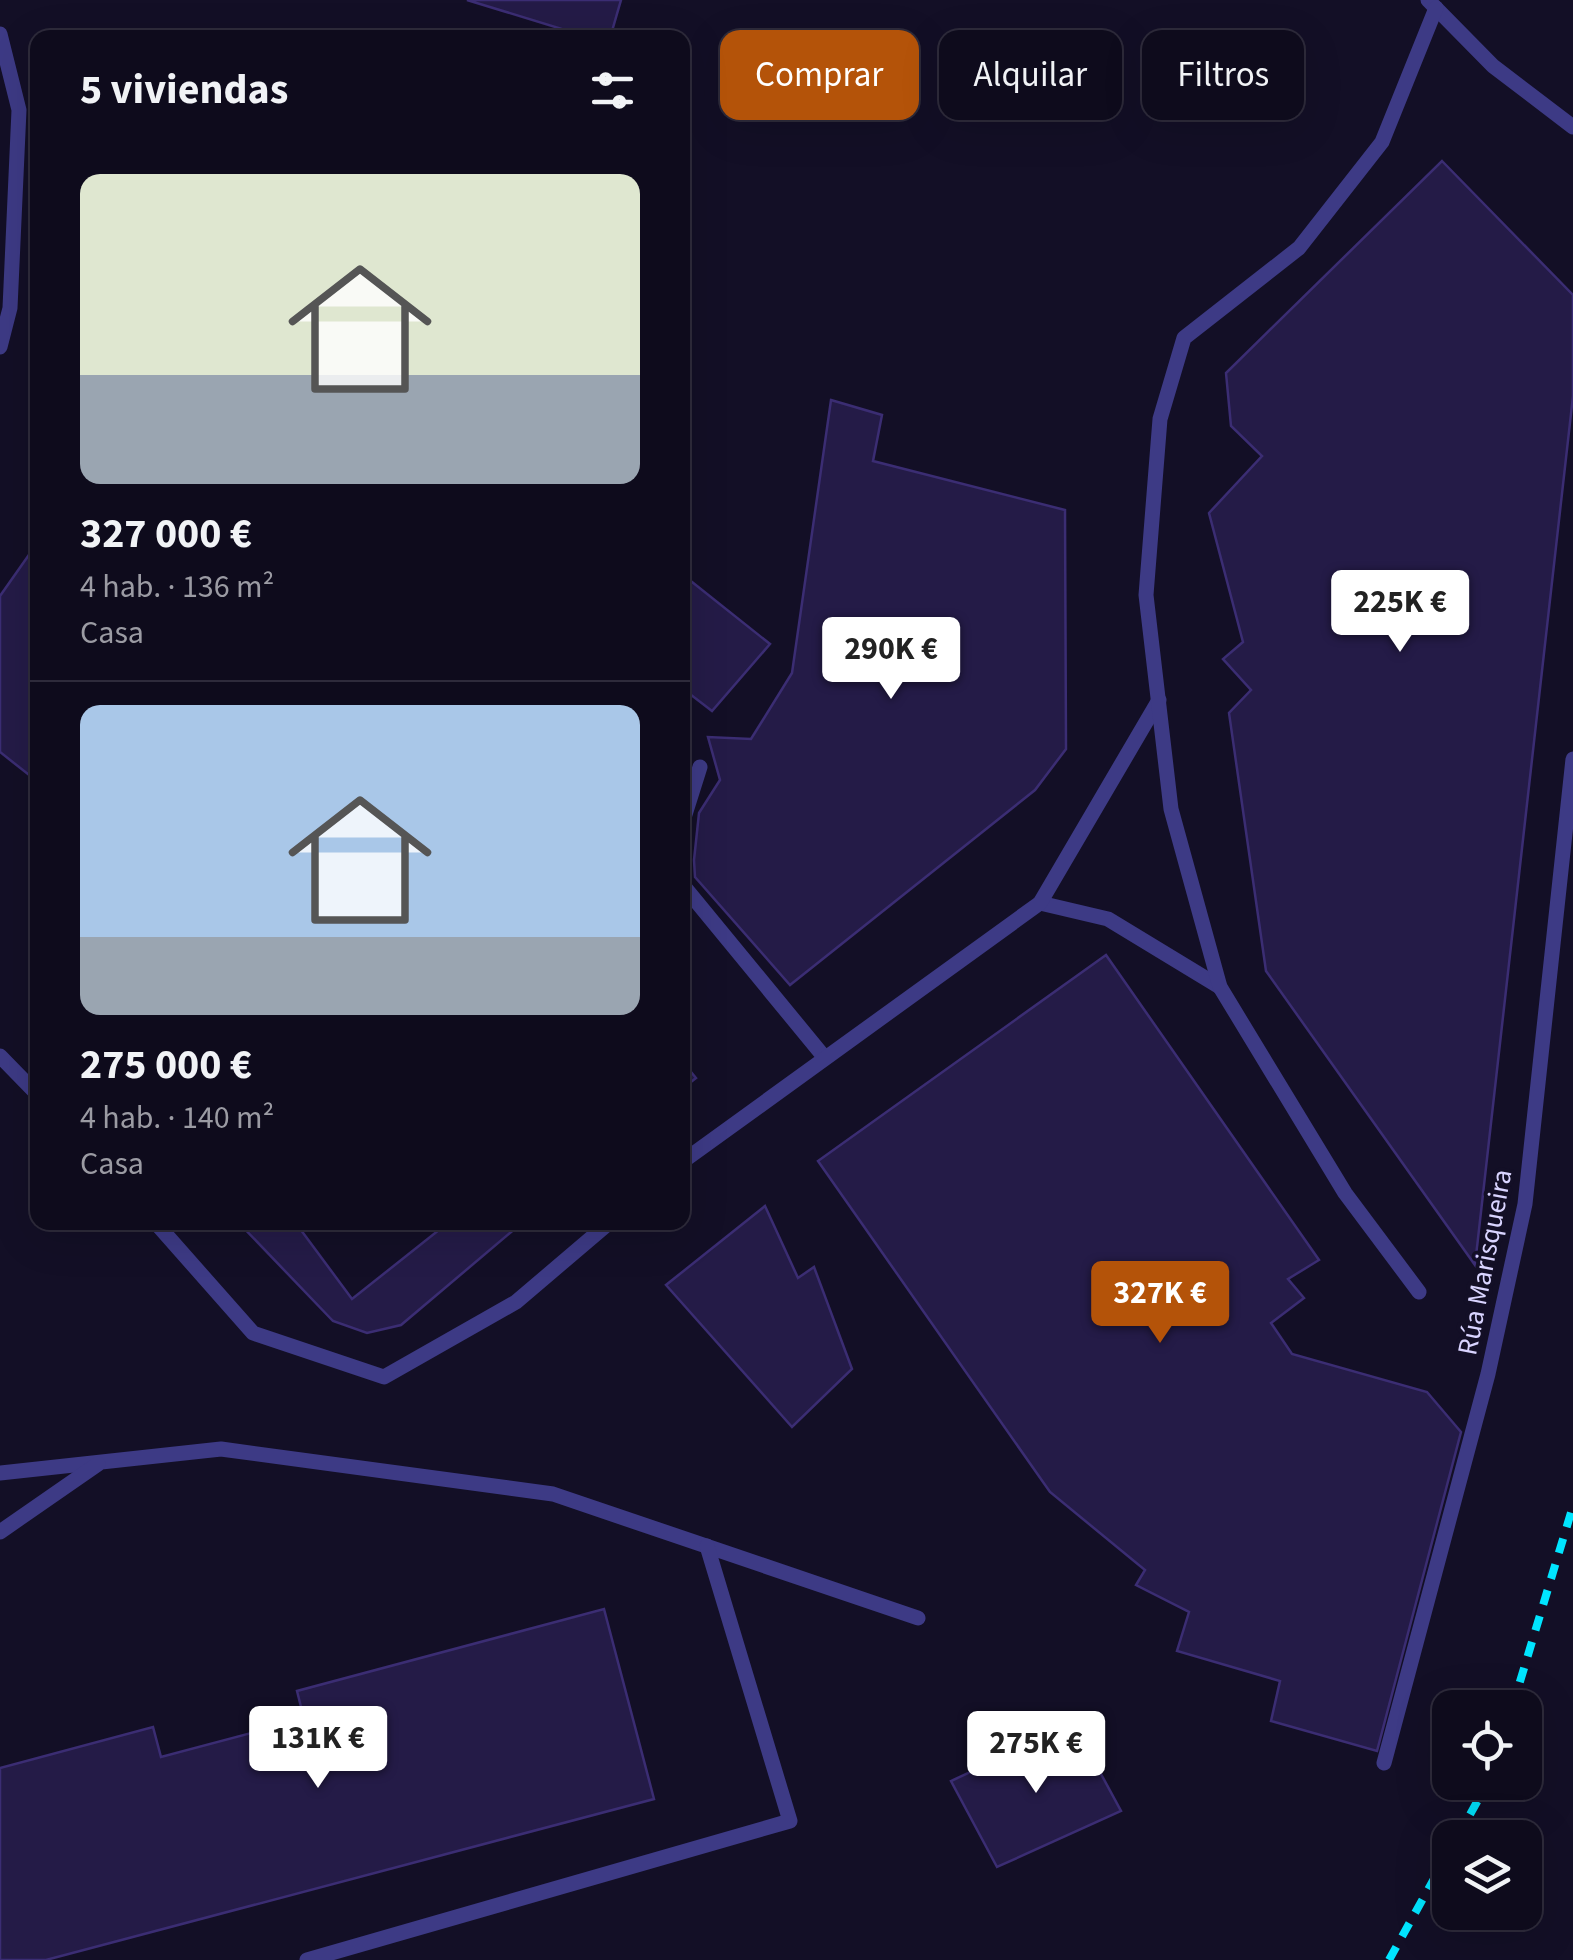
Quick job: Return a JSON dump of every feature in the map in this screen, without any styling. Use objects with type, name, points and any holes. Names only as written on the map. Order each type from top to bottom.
[{"type":"lane","points":[[1419,1292],[1345,1193],[1220,987],[1171,809],[1146,595],[1160,418],[1184,338],[1299,248],[1382,142],[1432,4],[1493,66],[1573,127]]},
{"type":"lane","points":[[0,34],[19,110],[10,308],[0,348]]},
{"type":"lane","points":[[690,1156],[1040,903],[1158,700]]},
{"type":"lane","name":"Rúa Marisqueira","points":[[1384,1763],[1488,1374],[1525,1204],[1573,759]]},
{"type":"lane","points":[[690,799],[700,767]]},
{"type":"lane","points":[[690,894],[825,1058]]},
{"type":"lane","points":[[1040,903],[1108,919],[1220,987]]},
{"type":"lane","points":[[0,1056],[30,1088]]},
{"type":"lane","points":[[162,1230],[254,1333],[384,1378],[516,1302],[601,1230]]},
{"type":"lane","points":[[0,1473],[221,1448],[553,1494],[918,1618]]},
{"type":"lane","points":[[0,1532],[101,1462]]},
{"type":"lane","points":[[306,1960],[790,1821],[707,1546]]},
{"type":"building","points":[[467,0],[621,0],[612,30],[565,30]]},
{"type":"building","points":[[1442,161],[1573,295],[1573,396],[1475,1265],[1266,971],[1229,713],[1251,690],[1223,659],[1243,642],[1209,513],[1262,456],[1231,426],[1226,373]]},
{"type":"building","points":[[831,400],[882,415],[873,461],[1065,510],[1066,749],[1035,790],[790,985],[695,877],[694,860],[699,813],[720,780],[708,737],[751,739],[792,673]]},
{"type":"building","points":[[30,553],[30,776],[0,752],[0,596]]},
{"type":"building","points":[[690,580],[770,644],[712,711],[690,694]]},
{"type":"building","points":[[1106,955],[1319,1260],[1288,1279],[1304,1298],[1271,1323],[1292,1354],[1427,1392],[1461,1432],[1377,1751],[1271,1721],[1280,1681],[1177,1651],[1189,1612],[1136,1585],[1145,1570],[1050,1492],[818,1161]]},
{"type":"building","points":[[765,1206],[798,1278],[814,1267],[852,1369],[792,1427],[666,1285]]},
{"type":"building","points":[[246,1230],[301,1230],[352,1299],[439,1230],[514,1230],[401,1325],[367,1333],[333,1321]]},
{"type":"building","points":[[604,1609],[654,1799],[46,1960],[0,1960],[0,1768],[153,1727],[161,1757],[304,1719],[297,1691]]},
{"type":"building","points":[[1074,1724],[1121,1811],[997,1867],[951,1781]]},
{"type":"railway","points":[[1517,1690],[1573,1506]]},
{"type":"railway","points":[[1467,1820],[1478,1800]]},
{"type":"railway","points":[[1389,1960],[1432,1882]]}]
